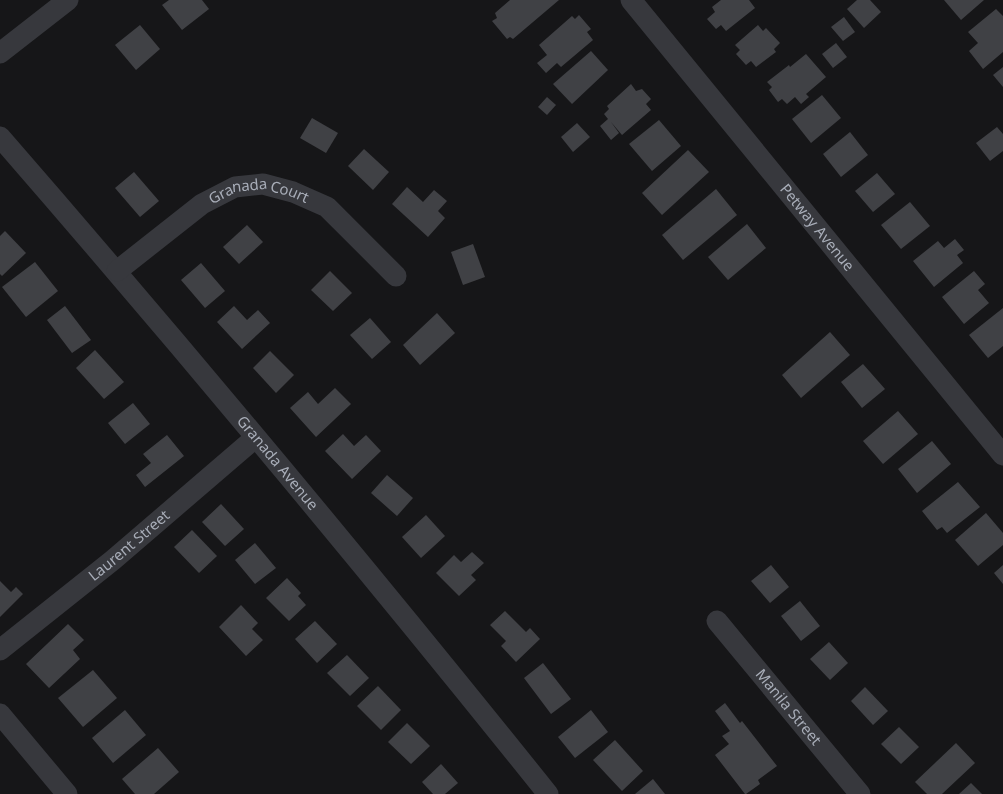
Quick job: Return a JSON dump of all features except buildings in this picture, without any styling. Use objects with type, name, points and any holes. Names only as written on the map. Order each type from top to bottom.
[{"type":"street","points":[[0,53],[68,0]]},
{"type":"street","name":"Petway Avenue","points":[[630,0],[1003,455]]},
{"type":"street","name":"Granada Avenue","points":[[0,137],[117,271],[436,654],[548,794]]},
{"type":"street","name":"Granada Court","points":[[117,271],[202,204],[236,187],[263,184],[293,192],[327,207],[396,276]]},
{"type":"street","name":"Laurent Street","points":[[0,650],[113,560],[256,438]]},
{"type":"street","name":"Manila Street","points":[[717,621],[860,794]]},
{"type":"street","points":[[0,714],[67,794]]}]
